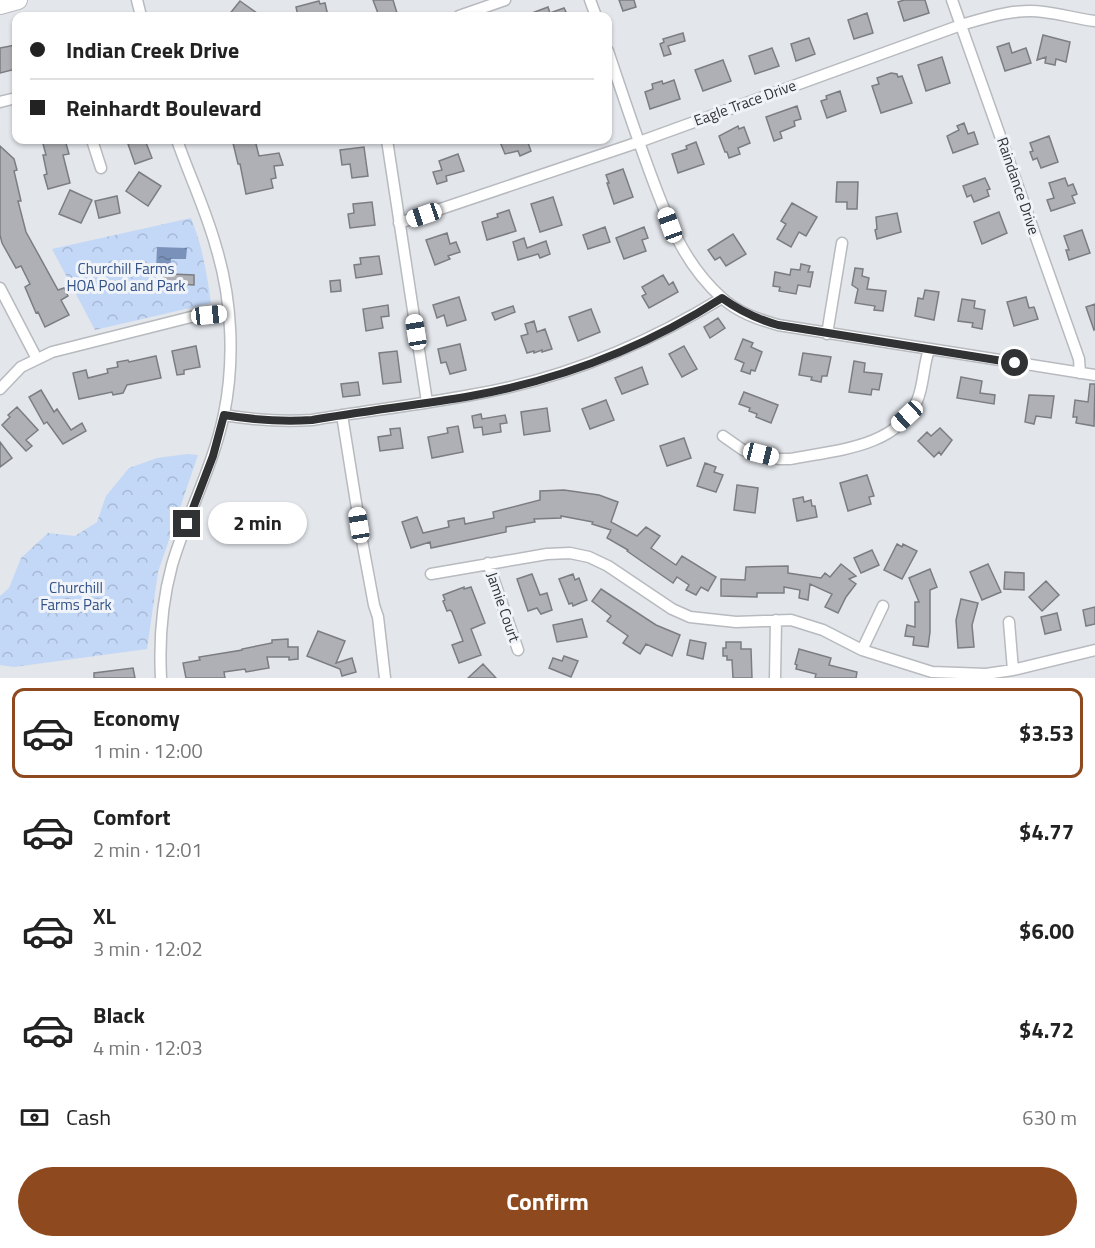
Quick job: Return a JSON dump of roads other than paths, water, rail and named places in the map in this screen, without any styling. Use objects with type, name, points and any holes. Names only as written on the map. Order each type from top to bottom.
[{"type":"main road","points":[[0,4],[18,0]]},
{"type":"street","points":[[471,12],[506,0]]},
{"type":"street","name":"Raindance Drive","points":[[952,0],[1079,359],[1080,373]]},
{"type":"street","name":"Eagle Trace Drive","points":[[399,223],[639,142],[961,25],[1001,14],[1024,11],[1042,11],[1095,21]]},
{"type":"street","points":[[612,63],[673,233],[692,264],[722,298],[737,309],[755,318],[778,325],[1095,375]]},
{"type":"street","points":[[93,144],[101,168]]},
{"type":"street","points":[[160,678],[159,651],[164,600],[172,564],[205,477],[224,415],[230,370],[228,313],[224,282],[216,247],[178,144]]},
{"type":"street","points":[[388,144],[427,402]]},
{"type":"street","points":[[827,334],[842,243]]},
{"type":"street","points":[[0,288],[37,359]]},
{"type":"street","points":[[224,415],[287,422],[471,395],[570,370],[656,336],[722,298]]},
{"type":"street","points":[[0,389],[21,367],[52,352],[195,316],[228,313]]},
{"type":"street","points":[[723,436],[743,450],[779,459],[790,459],[872,442],[894,429],[911,411],[921,389],[929,350]]},
{"type":"street","points":[[342,415],[363,546],[378,617],[386,678]]},
{"type":"street","points":[[431,574],[488,563],[570,553],[589,557],[608,566],[672,609],[690,617],[736,622],[791,620],[815,627],[862,650],[932,675],[986,674],[1013,670],[1095,650]]},
{"type":"street","name":"Jamie Court","points":[[488,563],[518,650]]},
{"type":"street","points":[[862,650],[883,606]]},
{"type":"street","points":[[775,678],[776,620]]},
{"type":"street","points":[[1009,622],[1013,670]]},
{"type":"water","points":[[157,247],[187,248],[186,259],[171,259],[170,270],[156,269]]},
{"type":"park label","name":"Churchill Farms HOA Pool and Park","points":[[126,278]]},
{"type":"park label","name":"Churchill Farms Park","points":[[76,596]]}]
